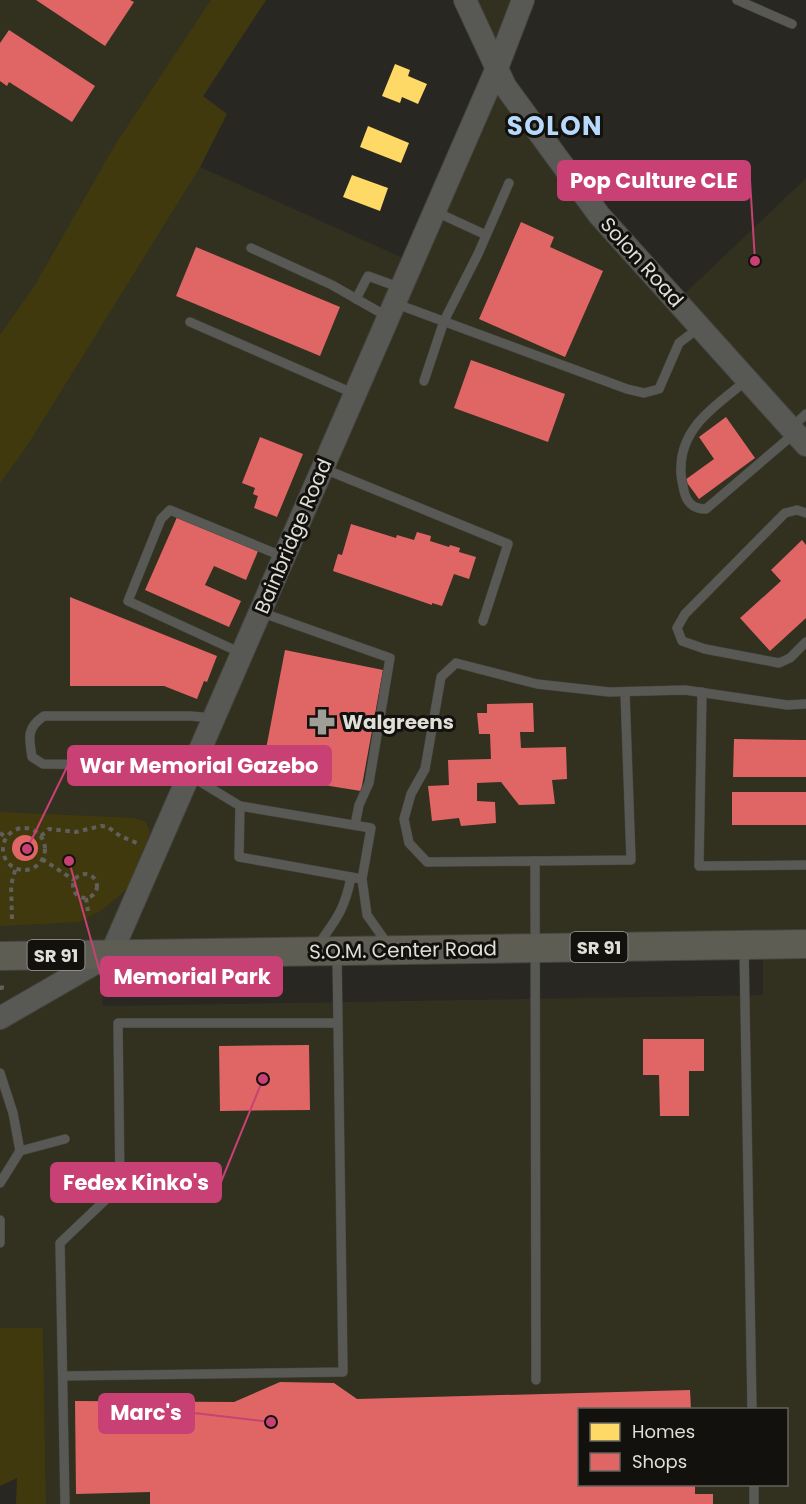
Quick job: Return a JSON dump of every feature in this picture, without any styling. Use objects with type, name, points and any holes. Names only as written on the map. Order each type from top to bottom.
[{"type":"main road","name":"S.O.M. Center Road","points":[[1,969],[111,954],[806,944]]},
{"type":"street","name":"Solon Road","points":[[465,0],[505,86],[599,215],[747,380],[800,430]]},
{"type":"street","name":"Bainbridge Road","points":[[111,954],[395,302],[523,0]]},
{"type":"street","points":[[0,1018],[111,954]]},
{"type":"lane","points":[[737,0],[792,24]]},
{"type":"lane","points":[[424,381],[444,321],[509,183]]},
{"type":"lane","points":[[434,211],[486,235]]},
{"type":"lane","points":[[251,248],[356,298],[395,302],[627,389],[644,393],[659,389],[679,343],[700,327]]},
{"type":"lane","points":[[356,298],[368,276],[395,302]]},
{"type":"lane","points":[[190,321],[355,394]]},
{"type":"lane","points":[[747,380],[697,423],[685,442],[680,469],[686,497],[691,506],[706,509],[800,430]]},
{"type":"lane","points":[[322,468],[508,544],[483,621]]},
{"type":"lane","points":[[242,653],[128,601],[161,519],[170,510],[284,557]]},
{"type":"lane","points":[[806,513],[796,510],[785,513],[684,614],[677,628],[681,641],[705,649],[779,663],[790,658],[806,642]]},
{"type":"lane","points":[[260,612],[390,658],[369,783],[359,805],[356,825]]},
{"type":"lane","points":[[625,692],[631,860],[427,862],[409,843],[404,819],[411,794],[425,769],[441,677],[456,663],[537,684],[609,692],[685,690],[787,705],[806,704]]},
{"type":"lane","points":[[702,692],[699,866],[806,865]]},
{"type":"lane","points":[[214,718],[44,716],[34,722],[29,737],[32,757],[43,764],[191,771],[240,806],[371,828],[362,879],[368,918],[392,950]]},
{"type":"lane","points":[[240,806],[239,857],[362,879]]},
{"type":"lane","points":[[536,861],[534,948],[536,1380]]},
{"type":"lane","points":[[63,1377],[343,1372],[338,1023],[325,951],[347,900],[351,877]]},
{"type":"lane","points":[[744,945],[752,1408]]},
{"type":"lane","points":[[66,1504],[60,1243],[120,1186],[118,1023],[338,1023]]},
{"type":"lane","points":[[0,1073],[13,1113],[20,1150],[0,1183]]},
{"type":"lane","points":[[20,1150],[65,1139]]},
{"type":"lane","points":[[0,1220],[0,1243]]},
{"type":"lane","points":[[754,1486],[754,1504]]},
{"type":"path","points":[[40,836],[49,829],[76,832],[101,826],[108,827],[120,836],[140,844]]},
{"type":"path","points":[[20,828],[33,830],[40,836],[45,846],[42,860],[31,868],[16,867],[7,860],[4,854],[3,847],[7,838],[20,828]]},
{"type":"path","points":[[0,833],[7,838]]},
{"type":"path","points":[[42,860],[74,880]]},
{"type":"path","points":[[12,919],[11,885],[16,867]]},
{"type":"path","points":[[84,874],[94,878],[96,889],[91,896],[80,897],[74,891],[74,880],[84,874]]},
{"type":"path","points":[[86,898],[88,911]]},
{"type":"path","points":[[0,988],[2,988],[1,969]]},
{"type":"shaded area","points":[[0,0],[266,0],[167,152],[412,262],[496,68],[465,0],[523,0],[497,68],[677,301],[806,178],[806,1504],[46,1504],[43,1328],[0,1328]],"holes":[[[763,945],[763,995],[103,1006],[102,955]]]},
{"type":"shaded area","points":[[211,0],[266,0],[203,96],[227,114],[200,167],[27,446],[0,483],[0,335],[35,285],[115,145]]},
{"type":"shaded area","points":[[0,812],[135,818],[146,822],[150,833],[127,889],[102,910],[79,922],[0,926]]},
{"type":"shaded area","points":[[0,1328],[43,1328],[46,1504],[16,1504],[17,1478],[0,1486]]},
{"type":"building: Homes","points":[[395,64],[410,70],[408,76],[427,84],[418,104],[402,97],[400,103],[382,96]]},
{"type":"building: Homes","points":[[368,126],[409,143],[401,163],[360,147]]},
{"type":"building: Homes","points":[[352,175],[388,188],[380,211],[343,197]]},
{"type":"building: Shops","points":[[36,0],[130,0],[134,2],[105,46]]},
{"type":"building: Shops","points":[[9,30],[95,86],[72,122],[9,82],[7,86],[0,81],[0,43]]},
{"type":"building: Shops","points":[[521,222],[554,237],[550,247],[603,271],[565,357],[479,319]]},
{"type":"building: Shops","points":[[196,247],[340,307],[320,356],[176,296]]},
{"type":"building: Shops","points":[[471,360],[565,394],[548,442],[454,408]]},
{"type":"building: Shops","points":[[726,417],[755,458],[699,499],[685,480],[714,459],[699,437]]},
{"type":"building: Shops","points":[[260,437],[303,454],[277,517],[254,508],[258,496],[253,494],[255,488],[242,483]]},
{"type":"building: Shops","points":[[178,515],[258,551],[246,580],[214,566],[205,585],[241,601],[229,627],[145,590]]},
{"type":"building: Shops","points":[[351,524],[396,538],[397,535],[414,540],[417,532],[431,536],[430,541],[460,548],[459,552],[476,557],[469,579],[454,574],[442,606],[432,603],[432,605],[333,571],[338,554],[342,555]]},
{"type":"building: Shops","points":[[802,540],[806,545],[806,618],[770,651],[740,618],[781,581],[771,570]]},
{"type":"building: Shops","points":[[70,597],[217,656],[207,682],[204,681],[197,699],[164,686],[70,686]]},
{"type":"building: Shops","name":"Walgreens","points":[[285,650],[383,670],[361,791],[261,775]]},
{"type":"building: Shops","points":[[533,703],[534,732],[520,732],[521,748],[566,747],[567,779],[552,780],[555,804],[519,805],[501,782],[477,783],[477,801],[495,802],[496,823],[461,826],[459,818],[432,821],[428,786],[449,785],[448,760],[491,759],[490,734],[479,734],[477,713],[487,713],[487,704]]},
{"type":"building: Shops","points":[[734,739],[806,740],[806,777],[733,777]]},
{"type":"building: Shops","points":[[732,792],[806,792],[806,825],[732,825]]},
{"type":"building: Shops","points":[[25,835],[34,839],[38,848],[34,857],[25,861],[16,857],[12,848],[16,839]]},
{"type":"building: Shops","points":[[643,1039],[704,1039],[704,1071],[689,1071],[689,1116],[660,1116],[659,1075],[643,1075]]},
{"type":"building: Shops","points":[[309,1045],[310,1110],[220,1111],[219,1046]]},
{"type":"building: Shops","points":[[280,1382],[334,1383],[357,1399],[690,1390],[691,1408],[578,1408],[578,1486],[695,1486],[695,1494],[713,1494],[713,1504],[150,1504],[150,1492],[76,1494],[75,1401],[234,1402]]},
{"type":"place","name":"Pop Culture CLE","points":[[755,261]]},
{"type":"place","name":"Walgreens","points":[[322,722]]},
{"type":"place","name":"War Memorial Gazebo","points":[[27,849]]},
{"type":"place","name":"Memorial Park","points":[[69,861]]},
{"type":"place","name":"Fedex Kinko's","points":[[263,1079]]},
{"type":"place","name":"Marc's","points":[[271,1422]]},
{"type":"district","name":"SOLON","points":[[555,126]]}]
